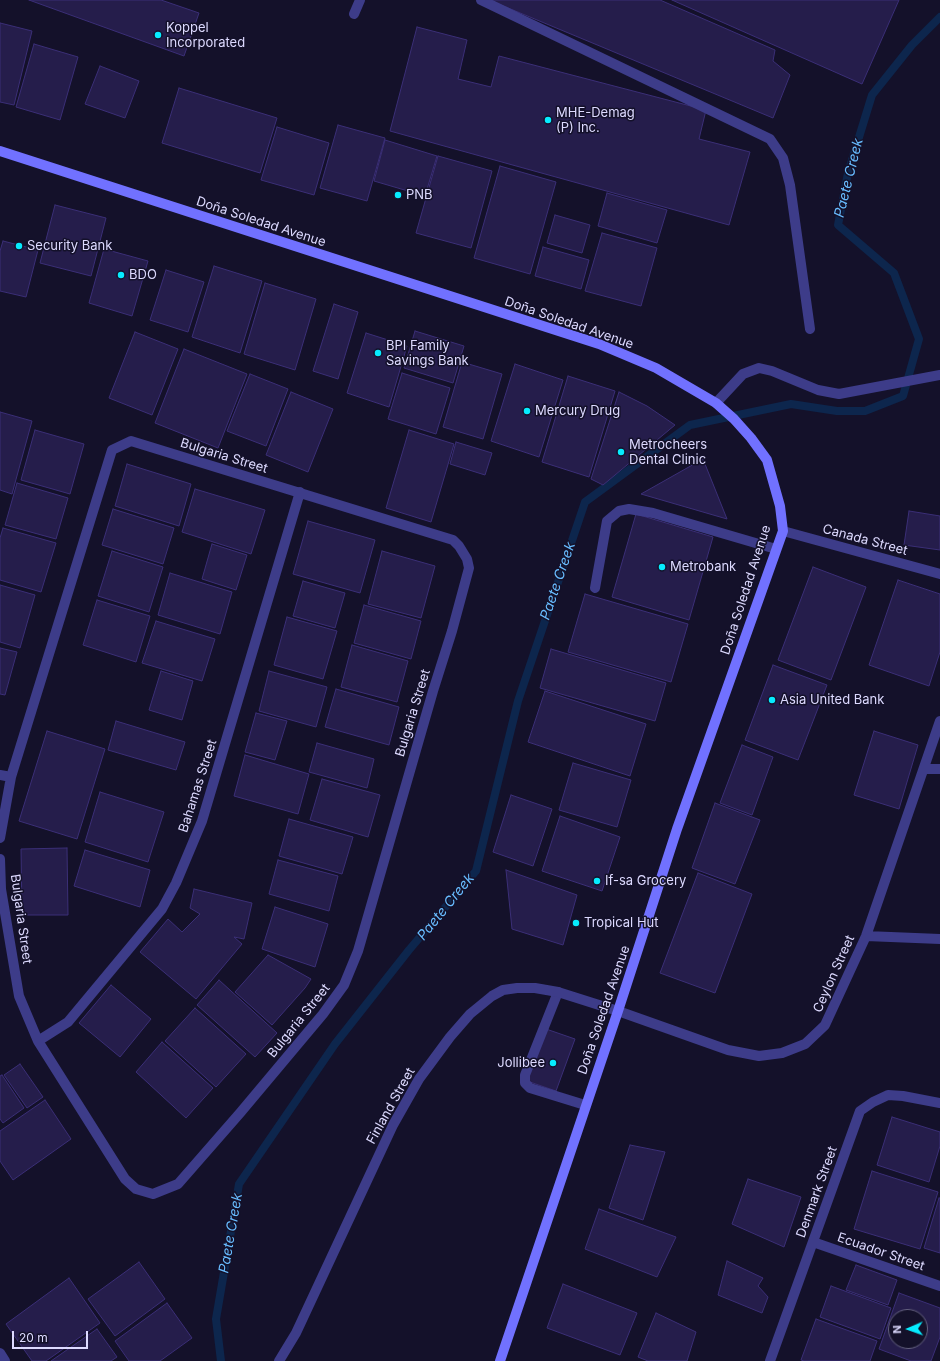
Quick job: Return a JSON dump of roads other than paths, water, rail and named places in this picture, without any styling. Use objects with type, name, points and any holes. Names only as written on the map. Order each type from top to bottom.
[{"type":"main road","name":"Doña Soledad Avenue","points":[[0,151],[599,344],[656,368],[718,405],[734,419],[751,438],[767,460],[780,506],[783,531],[677,829],[618,1011],[585,1105],[500,1361]]},
{"type":"street","points":[[354,14],[360,0]]},
{"type":"street","points":[[481,0],[770,139],[783,158],[790,185],[810,328]]},
{"type":"street","points":[[718,405],[743,374],[759,368],[772,371],[818,390],[840,394],[940,375]]},
{"type":"street","name":"Bulgaria Street","points":[[0,838],[11,778],[112,450],[131,441],[453,540],[459,546],[467,559],[469,568],[452,631],[433,691],[358,951],[344,985],[323,1014],[178,1184],[153,1194],[136,1189],[125,1179],[38,1041],[19,996],[1,889],[0,859]]},
{"type":"street","name":"Bahamas Street","points":[[38,1041],[68,1022],[162,909],[176,882],[202,821],[300,492]]},
{"type":"street","points":[[594,588],[607,521],[619,511],[629,509],[653,513],[776,549]]},
{"type":"street","name":"Canada Street","points":[[783,531],[940,574]]},
{"type":"street","name":"Ceylon Street","points":[[618,1011],[728,1050],[759,1056],[782,1053],[805,1044],[826,1025],[866,936],[940,721]]},
{"type":"street","points":[[924,769],[940,769]]},
{"type":"street","points":[[0,775],[11,778]]},
{"type":"street","points":[[866,936],[940,939]]},
{"type":"street","name":"Finland Street","points":[[279,1361],[296,1333],[393,1125],[419,1079],[450,1037],[470,1014],[492,996],[503,990],[517,988],[535,988],[558,992],[618,1011]]},
{"type":"street","points":[[558,992],[525,1075],[525,1083],[530,1088],[585,1105]]},
{"type":"street","name":"Denmark Street","points":[[770,1361],[860,1111],[873,1102],[888,1095],[903,1096],[940,1103]]},
{"type":"street","name":"Ecuador Street","points":[[813,1242],[940,1286]]},
{"type":"street","points":[[0,1353],[5,1361]]},
{"type":"waterway","name":"Paete Creek","points":[[221,1361],[216,1319],[239,1184],[335,1044],[409,950],[476,871],[518,701],[585,502],[690,425],[791,404],[837,411],[865,411],[903,396],[919,339],[894,273],[838,225],[848,173],[872,95],[912,45],[940,17]]},
{"type":"place","name":"Koppel Incorporated","points":[[158,35]]},
{"type":"place","name":"MHE-Demag (P) Inc.","points":[[548,120]]},
{"type":"place","name":"PNB","points":[[398,195]]},
{"type":"place","name":"Security Bank","points":[[19,246]]},
{"type":"place","name":"BDO","points":[[121,275]]},
{"type":"place","name":"BPI Family Savings Bank","points":[[378,353]]},
{"type":"place","name":"Mercury Drug","points":[[527,411]]},
{"type":"place","name":"Metrocheers Dental Clinic","points":[[621,452]]},
{"type":"place","name":"Metrobank","points":[[662,567]]},
{"type":"place","name":"Asia United Bank","points":[[772,700]]},
{"type":"place","name":"If-sa Grocery","points":[[597,881]]},
{"type":"place","name":"Tropical Hut","points":[[576,923]]},
{"type":"place","name":"Jollibee","points":[[553,1063]]}]
